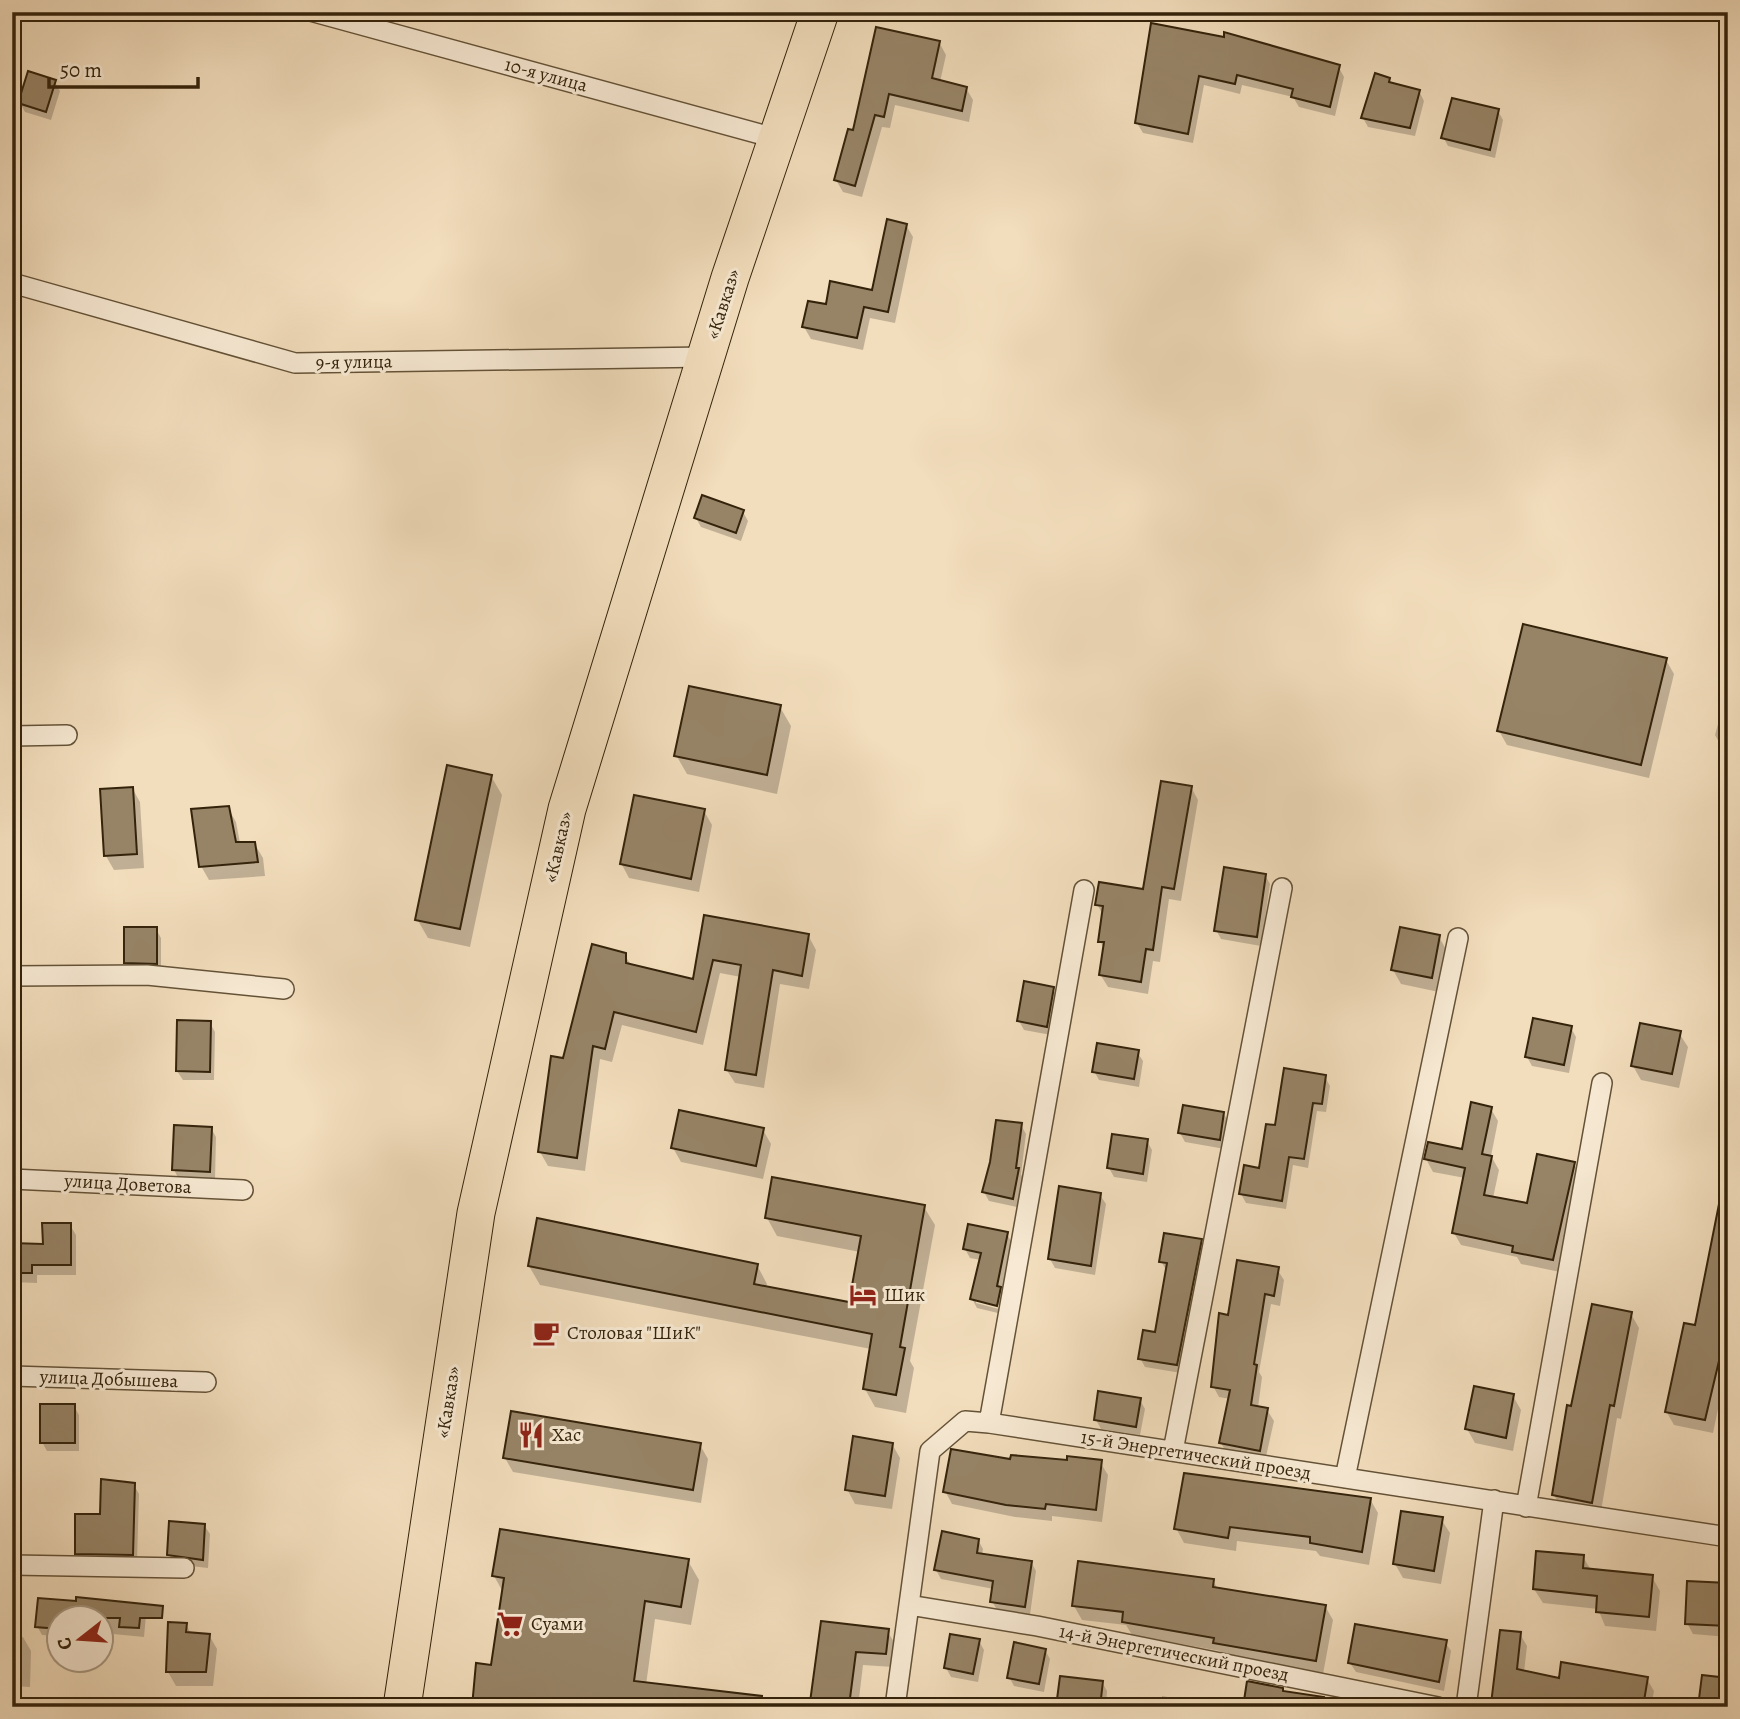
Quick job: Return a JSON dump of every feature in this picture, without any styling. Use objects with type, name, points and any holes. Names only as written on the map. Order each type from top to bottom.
[{"type":"highway","name":"«Кавказ»","points":[[402,1707],[476,1213],[567,809],[706,357],[820,12]]},
{"type":"street","name":"10-я улица","points":[[314,12],[778,139]]},
{"type":"street","name":"9-я улица","points":[[12,283],[295,363],[706,357]]},
{"type":"street","points":[[12,736],[67,735]]},
{"type":"street","points":[[1173,1451],[1282,888]]},
{"type":"street","points":[[989,1423],[1084,890]]},
{"type":"street","points":[[1345,1478],[1458,937]]},
{"type":"street","points":[[12,976],[147,975],[284,989]]},
{"type":"street","points":[[1526,1507],[1602,1083]]},
{"type":"street","name":"улица Доветова","points":[[12,1179],[243,1190]]},
{"type":"street","name":"улица Добышева","points":[[12,1376],[206,1382]]},
{"type":"street","name":"15-й Энергетический проезд","points":[[895,1707],[930,1451],[965,1422],[989,1423],[1728,1537]]},
{"type":"street","points":[[1465,1707],[1494,1500]]},
{"type":"street","points":[[12,1565],[184,1569]]},
{"type":"street","name":"14-й Энергетический проезд","points":[[909,1605],[1037,1626],[1438,1707]]},
{"type":"building","points":[[1151,23],[1224,37],[1224,32],[1340,65],[1330,107],[1291,97],[1293,89],[1237,75],[1235,84],[1199,76],[1188,134],[1135,123]]},
{"type":"building","points":[[876,27],[940,41],[932,78],[967,87],[962,111],[889,94],[884,117],[875,115],[855,186],[834,180],[848,129],[853,130]]},
{"type":"building","points":[[28,71],[56,80],[46,112],[18,103]]},
{"type":"building","points":[[1375,73],[1390,78],[1389,82],[1420,90],[1410,128],[1361,118]]},
{"type":"building","points":[[1452,98],[1499,109],[1490,150],[1441,138]]},
{"type":"building","points":[[887,219],[907,224],[888,312],[864,307],[857,338],[802,327],[808,301],[826,304],[830,281],[872,290]]},
{"type":"building","points":[[702,495],[744,510],[736,533],[694,518]]},
{"type":"building","points":[[1523,624],[1667,658],[1641,765],[1497,731]]},
{"type":"building","points":[[689,686],[781,705],[767,775],[674,756]]},
{"type":"building","points":[[447,765],[492,775],[460,929],[415,920]]},
{"type":"building","points":[[1161,781],[1192,786],[1174,889],[1162,887],[1153,950],[1146,949],[1141,982],[1099,975],[1104,942],[1098,942],[1103,906],[1095,905],[1099,882],[1143,889]]},
{"type":"building","points":[[133,787],[137,854],[104,856],[100,789]]},
{"type":"building","points":[[634,795],[705,809],[691,879],[620,864]]},
{"type":"building","points":[[229,806],[236,842],[255,842],[258,862],[199,867],[191,809]]},
{"type":"building","points":[[1224,867],[1266,874],[1257,937],[1214,931]]},
{"type":"building","points":[[704,915],[809,934],[802,976],[773,970],[756,1075],[725,1070],[741,965],[713,960],[696,1032],[614,1012],[605,1049],[593,1046],[577,1158],[538,1152],[551,1056],[563,1058],[592,944],[626,953],[626,963],[693,979]]},
{"type":"building","points":[[124,927],[157,927],[157,964],[124,963]]},
{"type":"building","points":[[1400,927],[1440,935],[1432,978],[1391,970]]},
{"type":"building","points":[[1024,981],[1054,987],[1047,1027],[1017,1021]]},
{"type":"building","points":[[1533,1018],[1572,1026],[1564,1065],[1525,1057]]},
{"type":"building","points":[[177,1020],[211,1021],[210,1072],[176,1071]]},
{"type":"building","points":[[1640,1023],[1681,1031],[1672,1074],[1631,1066]]},
{"type":"building","points":[[1097,1043],[1139,1050],[1134,1079],[1092,1072]]},
{"type":"building","points":[[1284,1068],[1326,1075],[1322,1104],[1313,1103],[1304,1159],[1289,1157],[1282,1201],[1239,1194],[1244,1165],[1259,1168],[1266,1124],[1275,1125]]},
{"type":"building","points":[[1471,1102],[1492,1107],[1482,1154],[1492,1156],[1484,1195],[1527,1203],[1537,1154],[1575,1162],[1553,1260],[1512,1252],[1513,1246],[1452,1233],[1465,1168],[1424,1159],[1428,1142],[1462,1149]]},
{"type":"building","points":[[1183,1105],[1224,1112],[1220,1140],[1178,1133]]},
{"type":"building","points":[[679,1110],[764,1128],[756,1166],[671,1148]]},
{"type":"building","points":[[996,1120],[1022,1123],[1016,1168],[1019,1168],[1013,1199],[982,1192],[990,1162]]},
{"type":"building","points":[[174,1125],[212,1127],[210,1172],[172,1170]]},
{"type":"building","points":[[1112,1134],[1148,1139],[1143,1174],[1107,1168]]},
{"type":"building","points":[[772,1177],[925,1205],[900,1347],[905,1348],[896,1395],[863,1389],[872,1334],[528,1266],[537,1218],[758,1264],[754,1284],[849,1302],[861,1236],[765,1218]]},
{"type":"building","points":[[1059,1186],[1101,1193],[1091,1266],[1048,1259]]},
{"type":"building","points":[[1720,1199],[1728,1199],[1728,1323],[1705,1420],[1665,1412],[1684,1323],[1695,1325]]},
{"type":"building","points":[[42,1223],[71,1223],[71,1265],[32,1265],[32,1273],[12,1273],[12,1243],[43,1244]]},
{"type":"building","points":[[968,1224],[1008,1232],[997,1286],[1001,1287],[997,1306],[970,1299],[981,1253],[963,1249]]},
{"type":"building","points":[[1164,1233],[1202,1239],[1177,1365],[1138,1359],[1143,1330],[1155,1332],[1167,1263],[1159,1262]]},
{"type":"building","points":[[1237,1260],[1279,1267],[1274,1296],[1265,1294],[1254,1364],[1257,1365],[1251,1405],[1268,1408],[1260,1451],[1219,1443],[1230,1390],[1211,1387],[1219,1313],[1228,1315]]},
{"type":"building","points":[[1592,1304],[1632,1312],[1614,1406],[1610,1405],[1592,1503],[1552,1495],[1567,1405],[1571,1406]]},
{"type":"building","points":[[1474,1386],[1514,1394],[1506,1438],[1465,1429]]},
{"type":"building","points":[[1098,1391],[1141,1398],[1136,1427],[1094,1420]]},
{"type":"building","points":[[40,1404],[75,1404],[75,1443],[40,1443]]},
{"type":"building","points":[[511,1411],[701,1443],[693,1490],[503,1458]]},
{"type":"building","points":[[853,1436],[893,1443],[885,1496],[845,1490]]},
{"type":"building","points":[[951,1449],[1010,1459],[1011,1455],[1102,1460],[1096,1510],[1046,1504],[1045,1509],[1006,1505],[943,1492]]},
{"type":"building","points":[[1184,1473],[1371,1498],[1362,1552],[1310,1543],[1310,1537],[1230,1527],[1228,1538],[1174,1529]]},
{"type":"building","points":[[101,1479],[135,1483],[133,1555],[75,1554],[75,1514],[100,1514]]},
{"type":"building","points":[[1401,1511],[1443,1517],[1434,1571],[1393,1564]]},
{"type":"building","points":[[169,1521],[205,1524],[203,1560],[167,1555]]},
{"type":"building","points":[[500,1529],[689,1559],[681,1607],[645,1601],[634,1681],[762,1696],[761,1707],[472,1707],[476,1663],[491,1665],[504,1578],[492,1576]]},
{"type":"building","points":[[942,1531],[979,1539],[977,1553],[1032,1561],[1025,1607],[990,1602],[993,1581],[934,1570]]},
{"type":"building","points":[[1536,1551],[1584,1555],[1583,1568],[1653,1575],[1649,1617],[1596,1612],[1597,1596],[1533,1589]]},
{"type":"building","points":[[1078,1561],[1214,1579],[1213,1587],[1326,1605],[1316,1661],[1213,1643],[1214,1638],[1122,1622],[1123,1612],[1072,1606]]},
{"type":"building","points":[[1687,1581],[1728,1583],[1728,1626],[1685,1624]]},
{"type":"building","points":[[76,1597],[163,1606],[162,1618],[140,1618],[139,1628],[119,1627],[120,1618],[116,1618],[116,1604],[46,1604],[46,1628],[35,1627],[38,1598],[76,1601]]},
{"type":"building","points":[[821,1621],[889,1629],[886,1654],[856,1652],[849,1706],[810,1702]]},
{"type":"building","points":[[168,1622],[187,1623],[186,1632],[210,1634],[206,1672],[166,1672]]},
{"type":"building","points":[[1355,1624],[1447,1640],[1439,1682],[1348,1663]]},
{"type":"building","points":[[1500,1630],[1521,1632],[1517,1669],[1559,1678],[1561,1662],[1648,1677],[1643,1707],[1491,1704]]},
{"type":"building","points":[[950,1634],[980,1639],[973,1674],[944,1668]]},
{"type":"building","points":[[1014,1642],[1046,1649],[1039,1684],[1007,1678]]},
{"type":"building","points":[[1702,1675],[1728,1678],[1728,1707],[1698,1707]]},
{"type":"building","points":[[1060,1676],[1103,1681],[1100,1707],[1056,1707]]},
{"type":"building","points":[[1247,1681],[1283,1688],[1283,1691],[1324,1697],[1323,1707],[1243,1707]]},
{"type":"place","name":"Шик","points":[[863,1295]]},
{"type":"place","name":"Столовая \"ШиК\"","points":[[546,1333]]},
{"type":"place","name":"Хас","points":[[531,1435]]},
{"type":"place","name":"Суами","points":[[510,1624]]}]
